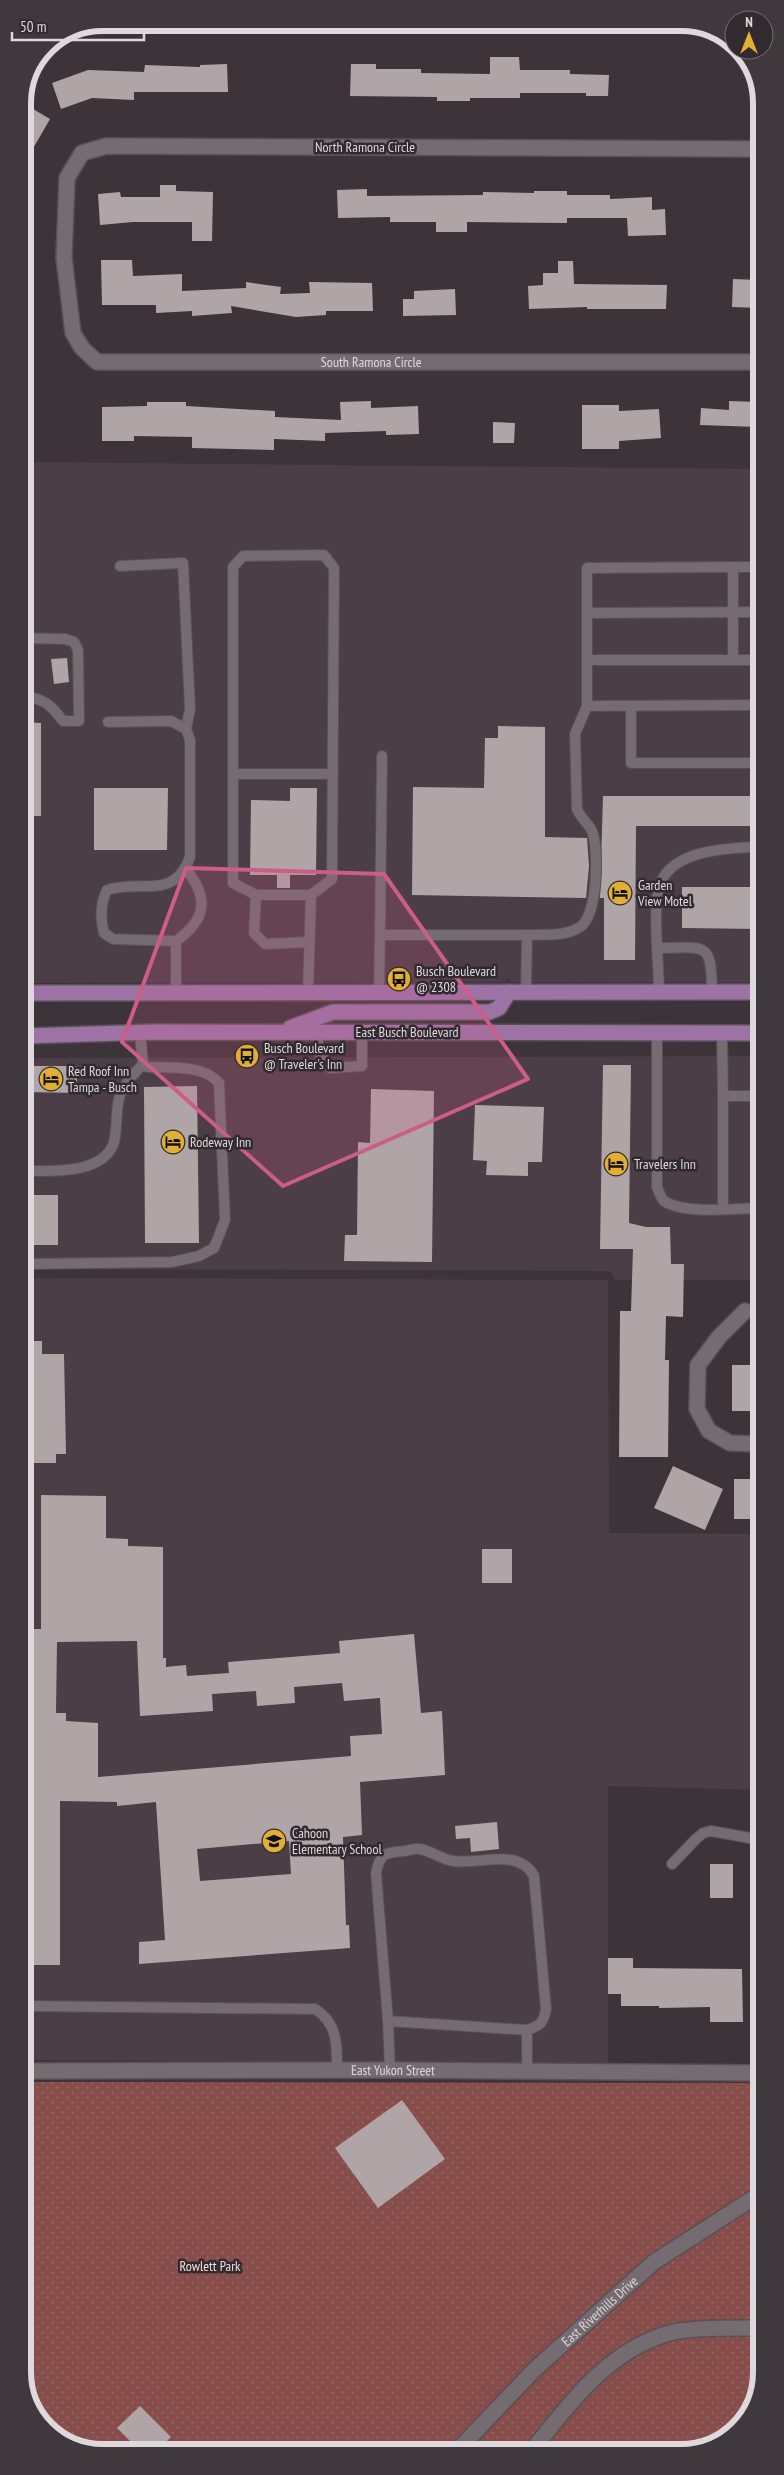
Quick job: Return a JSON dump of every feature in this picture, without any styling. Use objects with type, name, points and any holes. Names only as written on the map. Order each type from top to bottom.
[{"type":"main road","points":[[31,994],[176,992],[753,992]]},
{"type":"main road","points":[[279,1032],[333,1012],[490,1012],[499,1008],[509,992]]},
{"type":"main road","name":"East Busch Boulevard","points":[[31,1036],[279,1032],[753,1033]]},
{"type":"street","name":"North Ramona Circle","points":[[64,258],[67,178],[82,153],[106,146],[753,149]]},
{"type":"street","name":"South Ramona Circle","points":[[64,258],[73,333],[82,348],[97,362],[753,362]]},
{"type":"street","points":[[745,1311],[719,1337],[698,1365],[697,1409],[709,1431],[730,1443],[753,1444]]},
{"type":"street","name":"East Yukon Street","points":[[31,2071],[390,2070],[753,2073]]},
{"type":"street","name":"East Riverhills Drive","points":[[464,2444],[533,2370],[654,2262],[753,2198]]},
{"type":"street","points":[[536,2444],[588,2382],[608,2364],[632,2347],[674,2332],[753,2328]]},
{"type":"lane","points":[[324,555],[334,568],[333,774],[332,879],[311,895],[256,895],[233,883],[233,567],[242,556],[324,555]]},
{"type":"lane","points":[[120,566],[183,564],[190,709],[186,729],[190,740],[190,857],[186,868],[176,880],[162,886],[118,886],[107,890],[102,900],[101,922],[104,933],[113,939],[176,941],[188,932],[200,917],[201,900],[199,885],[186,868]]},
{"type":"lane","points":[[732,567],[733,660]]},
{"type":"lane","points":[[380,935],[560,934],[581,927],[590,913],[594,896],[595,844],[591,829],[581,820],[577,809],[575,744],[575,734],[587,706],[587,568],[753,567]]},
{"type":"lane","points":[[587,613],[753,612]]},
{"type":"lane","points":[[31,638],[65,639],[74,642],[78,650],[79,721],[62,722],[52,707],[39,698],[31,697]]},
{"type":"lane","points":[[587,660],[753,660]]},
{"type":"lane","points":[[587,706],[753,706]]},
{"type":"lane","points":[[632,706],[631,762],[753,763]]},
{"type":"lane","points":[[108,722],[171,721],[186,729]]},
{"type":"lane","points":[[379,992],[382,756]]},
{"type":"lane","points":[[233,774],[333,774]]},
{"type":"lane","points":[[659,992],[657,904],[660,884],[671,867],[691,857],[721,848],[753,847]]},
{"type":"lane","points":[[256,895],[254,933],[265,944],[309,942]]},
{"type":"lane","points":[[308,992],[311,895]]},
{"type":"lane","points":[[526,992],[527,935]]},
{"type":"lane","points":[[176,941],[176,992]]},
{"type":"lane","points":[[658,948],[698,948],[708,953],[712,962],[712,992]]},
{"type":"lane","points":[[318,1032],[318,1051],[330,1068],[362,1066],[362,1032]]},
{"type":"lane","points":[[31,1171],[63,1171],[80,1168],[98,1161],[111,1150],[120,1096],[125,1084],[142,1064],[140,1033]]},
{"type":"lane","points":[[657,1033],[657,1187],[663,1200],[676,1206],[753,1208]]},
{"type":"lane","points":[[722,1033],[723,1208]]},
{"type":"lane","points":[[31,1264],[172,1262],[199,1256],[214,1248],[225,1220],[219,1082],[204,1072],[147,1067],[142,1064]]},
{"type":"lane","points":[[723,1096],[753,1096]]},
{"type":"lane","points":[[672,1864],[703,1833],[711,1832],[753,1839]]},
{"type":"lane","points":[[388,2021],[526,2030],[538,2027],[544,2020],[546,2009],[534,1876],[529,1868],[522,1862],[509,1860],[452,1861],[419,1848],[385,1854],[378,1860],[376,1873],[390,2070]]},
{"type":"lane","points":[[31,2006],[316,2009],[324,2015],[334,2031],[337,2070]]},
{"type":"lane","points":[[526,2030],[527,2071]]},
{"type":"highlighted area","points":[[186,868],[384,874],[528,1079],[283,1186],[122,1042]]},
{"type":"shaded area","points":[[31,462],[753,469],[753,982],[512,982],[508,978],[505,982],[31,983]]},
{"type":"shaded area","points":[[753,1056],[753,1280],[615,1280],[612,1273],[607,1271],[31,1269],[31,1058]]},
{"type":"shaded area","points":[[31,1278],[608,1280],[609,1533],[753,1534],[753,1790],[608,1786],[608,2064],[31,2060]]},
{"type":"green space","name":"Rowlett Park","points":[[31,2082],[753,2083],[753,2372],[749,2395],[738,2416],[721,2432],[699,2441],[681,2444],[99,2444],[76,2438],[59,2429],[43,2412],[32,2381]]},
{"type":"building","points":[[490,57],[519,57],[520,70],[570,70],[570,74],[609,75],[608,96],[586,96],[586,93],[520,93],[520,98],[470,98],[470,101],[437,101],[437,97],[350,96],[351,64],[376,64],[376,69],[421,69],[421,73],[490,74]]},
{"type":"building","points":[[227,64],[228,92],[134,92],[134,100],[92,98],[61,109],[52,83],[88,70],[144,72],[145,65],[200,67],[200,65]]},
{"type":"building","points":[[31,108],[50,119],[31,152]]},
{"type":"building","points":[[160,185],[176,185],[176,191],[213,192],[212,241],[192,241],[192,222],[133,222],[100,225],[98,194],[120,192],[121,197],[160,197]]},
{"type":"building","points":[[367,189],[367,196],[483,195],[483,192],[534,193],[534,191],[567,191],[567,195],[610,195],[610,199],[652,197],[652,210],[665,209],[666,235],[628,236],[627,218],[567,218],[567,223],[467,222],[467,232],[436,232],[436,222],[390,222],[390,217],[338,218],[337,190]]},
{"type":"building","points":[[101,260],[132,260],[133,276],[182,274],[182,291],[246,288],[246,282],[281,287],[280,294],[310,293],[309,282],[372,283],[373,311],[326,311],[326,315],[296,317],[231,306],[232,313],[192,316],[192,311],[156,313],[156,305],[102,305]]},
{"type":"building","points":[[558,261],[573,261],[574,284],[667,285],[666,309],[587,309],[587,307],[529,309],[528,286],[543,285],[543,273],[558,273]]},
{"type":"building","points":[[733,279],[753,280],[753,308],[732,307]]},
{"type":"building","points":[[455,289],[456,315],[403,316],[403,299],[414,299],[414,291]]},
{"type":"building","points":[[371,401],[371,408],[418,406],[419,434],[386,435],[386,431],[325,433],[325,441],[274,439],[274,450],[192,448],[192,437],[134,436],[134,441],[102,441],[102,407],[147,406],[147,402],[186,402],[186,406],[275,411],[275,417],[341,420],[340,402]]},
{"type":"building","points":[[729,401],[753,402],[753,427],[700,425],[701,408],[729,410]]},
{"type":"building","points":[[582,405],[619,405],[619,411],[659,409],[661,438],[619,441],[619,449],[582,449]]},
{"type":"building","points":[[493,422],[515,423],[514,443],[493,443]]},
{"type":"building","points":[[67,658],[69,682],[54,684],[51,659]]},
{"type":"building","points":[[31,722],[41,723],[41,816],[31,816]]},
{"type":"building","points":[[498,726],[545,727],[545,837],[587,838],[589,866],[586,898],[412,895],[413,787],[484,788],[485,738],[498,738]]},
{"type":"building","points":[[94,788],[168,788],[167,850],[94,850]]},
{"type":"building","points":[[290,788],[317,788],[316,875],[290,875],[290,888],[277,888],[277,875],[250,875],[251,800],[290,801]]},
{"type":"building","name":"Garden View Motel","points":[[603,796],[753,796],[753,826],[636,826],[635,960],[604,960],[604,898],[600,898]]},
{"type":"building","points":[[682,887],[753,887],[753,929],[682,928]]},
{"type":"building","points":[[603,1065],[631,1065],[629,1223],[646,1227],[670,1227],[671,1264],[684,1264],[683,1317],[666,1316],[665,1360],[669,1360],[668,1457],[619,1457],[620,1311],[631,1311],[633,1249],[600,1249]]},
{"type":"building","name":"Red Roof Inn Tampa - Busch","points":[[31,1066],[77,1066],[77,1093],[31,1092]]},
{"type":"building","points":[[197,1086],[199,1243],[145,1243],[144,1087]]},
{"type":"building","points":[[371,1089],[434,1091],[432,1262],[344,1261],[345,1235],[357,1235],[358,1142],[370,1143]]},
{"type":"building","points":[[475,1105],[544,1107],[542,1162],[528,1162],[528,1176],[486,1175],[487,1161],[473,1160]]},
{"type":"building","points":[[31,1195],[58,1195],[58,1245],[31,1245]]},
{"type":"building","points":[[31,1341],[42,1341],[42,1354],[64,1354],[66,1454],[56,1454],[56,1463],[31,1463]]},
{"type":"building","points":[[732,1365],[753,1365],[753,1411],[732,1411]]},
{"type":"building","points":[[673,1466],[723,1489],[705,1530],[654,1508]]},
{"type":"building","points":[[734,1479],[753,1479],[753,1519],[734,1519]]},
{"type":"building","points":[[41,1495],[106,1496],[106,1538],[128,1539],[128,1546],[163,1547],[163,1658],[166,1658],[166,1667],[186,1665],[187,1676],[229,1673],[228,1662],[340,1653],[339,1641],[414,1634],[421,1713],[442,1711],[445,1775],[360,1782],[362,1835],[343,1837],[346,1925],[349,1925],[350,1948],[139,1964],[139,1942],[165,1940],[156,1802],[117,1806],[117,1802],[60,1801],[60,1965],[31,1965],[31,1629],[41,1629]],"holes":[[[137,1641],[140,1716],[213,1711],[212,1694],[256,1691],[257,1706],[295,1703],[294,1687],[342,1683],[344,1701],[380,1698],[382,1734],[350,1736],[351,1756],[98,1777],[98,1723],[66,1721],[66,1713],[56,1713],[57,1642]],[[289,1841],[291,1874],[200,1881],[197,1849]]]},
{"type":"building","points":[[482,1549],[512,1549],[512,1583],[482,1583]]},
{"type":"building","points":[[497,1822],[499,1849],[471,1852],[470,1838],[456,1839],[455,1826]]},
{"type":"building","points":[[710,1864],[733,1864],[733,1898],[710,1898]]},
{"type":"building","points":[[608,1958],[633,1958],[633,1968],[742,1969],[743,2022],[710,2022],[710,2007],[659,2008],[659,2006],[621,2006],[621,1994],[608,1994]]},
{"type":"building","points":[[402,2100],[445,2159],[378,2208],[335,2148]]},
{"type":"building","points":[[140,2406],[171,2437],[164,2444],[133,2444],[117,2428]]},
{"type":"place","name":"Garden View Motel","points":[[620,893]]},
{"type":"place","name":"Busch Boulevard @ 2308","points":[[399,979]]},
{"type":"place","name":"Busch Boulevard @ Traveler's Inn","points":[[247,1056]]},
{"type":"place","name":"Red Roof Inn Tampa - Busch","points":[[51,1079]]},
{"type":"place","name":"Rodeway Inn","points":[[173,1142]]},
{"type":"place","name":"Travelers Inn","points":[[616,1164]]},
{"type":"place","name":"Cahoon Elementary School","points":[[274,1841]]}]
